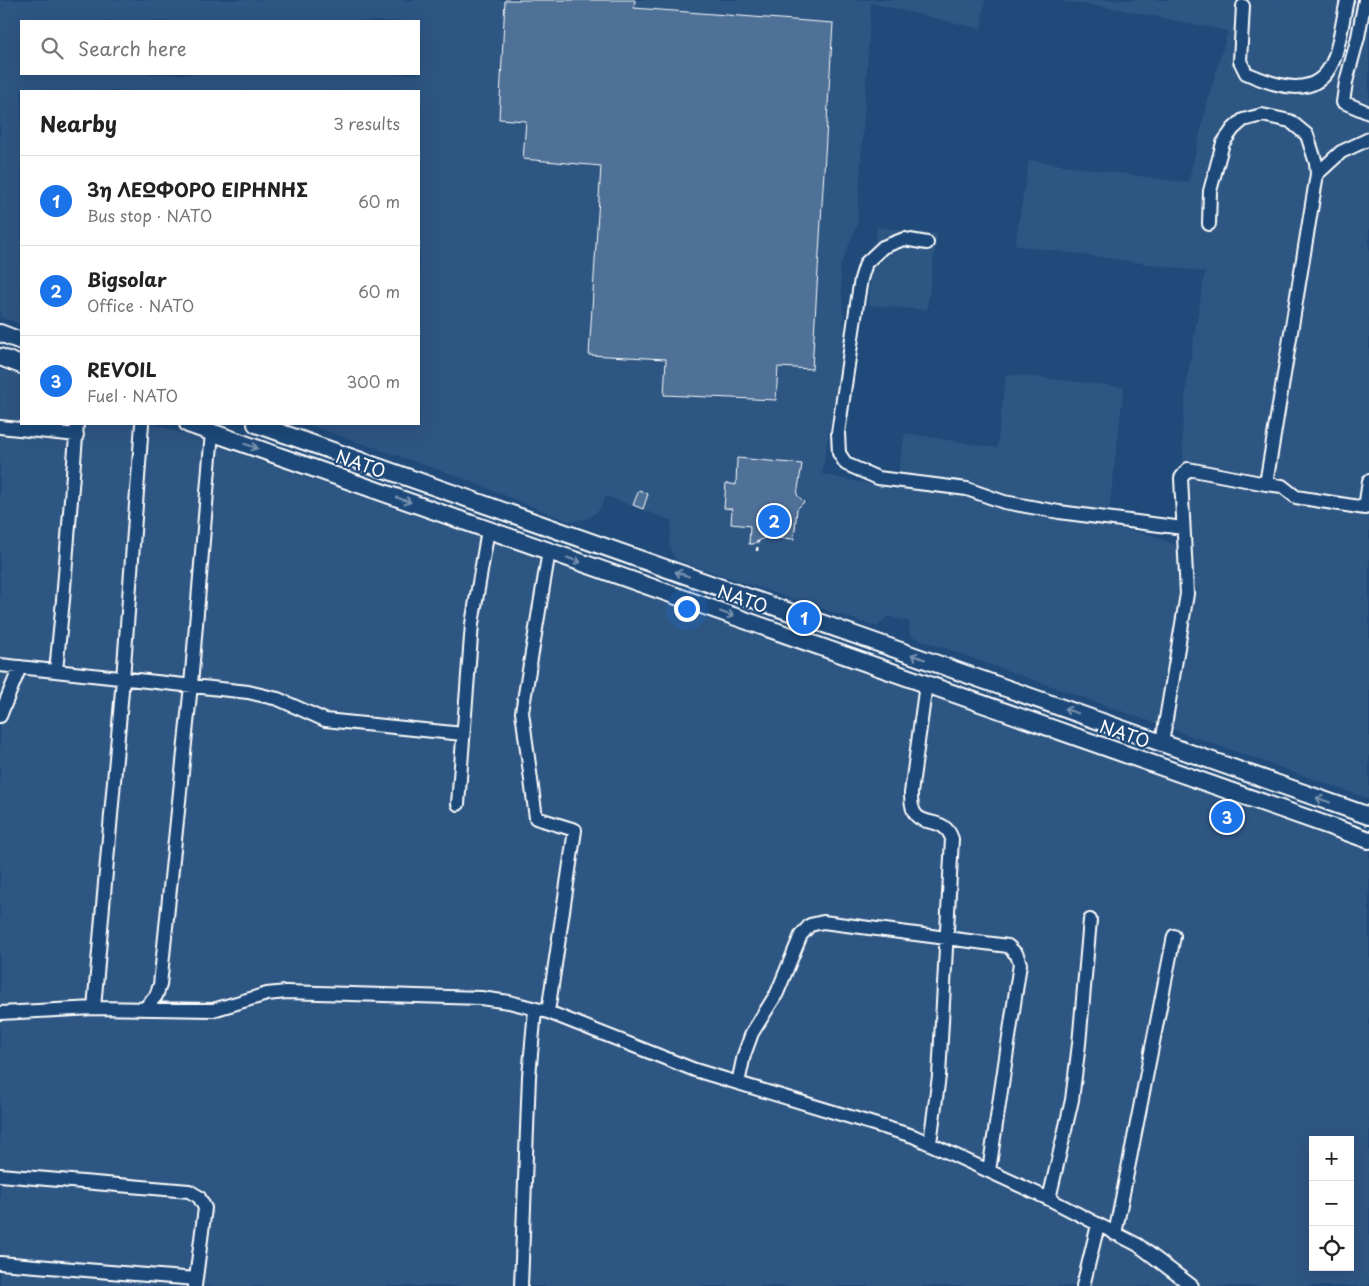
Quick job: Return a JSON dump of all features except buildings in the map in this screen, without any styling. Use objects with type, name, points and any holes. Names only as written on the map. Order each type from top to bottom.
[{"type":"main road","points":[[0,333],[20,341]]},
{"type":"main road","points":[[0,357],[20,365]]},
{"type":"main road","name":"ΝΑΤΟ","points":[[191,425],[1369,840]]},
{"type":"main road","name":"ΝΑΤΟ","points":[[259,425],[1369,816]]},
{"type":"street","points":[[1243,6],[1240,61],[1246,73],[1267,82],[1306,87],[1322,78],[1333,61],[1347,0]]},
{"type":"street","points":[[1365,0],[1343,102],[1369,113]]},
{"type":"street","points":[[1209,224],[1210,191],[1223,143],[1233,129],[1244,120],[1262,116],[1290,121],[1307,135],[1316,163],[1317,174],[1266,484]]},
{"type":"street","points":[[1317,174],[1341,152],[1369,138]]},
{"type":"street","points":[[927,243],[904,239],[883,247],[866,262],[858,297],[838,433],[839,453],[846,464],[878,478],[967,489],[1013,504],[1058,512],[1183,528]]},
{"type":"street","points":[[94,1008],[123,679],[142,425]]},
{"type":"street","points":[[0,427],[77,429],[56,671]]},
{"type":"street","points":[[145,1008],[156,996],[160,985],[191,686],[212,432]]},
{"type":"street","points":[[1162,743],[1187,594],[1181,478],[1188,469],[1282,486],[1296,497],[1365,508],[1369,481]]},
{"type":"street","points":[[458,804],[472,624],[488,530]]},
{"type":"street","points":[[548,1012],[575,830],[536,818],[522,712],[549,551]]},
{"type":"street","points":[[0,665],[248,692],[278,699],[325,720],[463,734]]},
{"type":"street","points":[[0,716],[20,667]]},
{"type":"street","points":[[926,684],[910,807],[916,816],[926,821],[941,824],[949,830],[952,839],[939,1076],[930,1143]]},
{"type":"street","points":[[1049,1199],[1072,1100],[1090,920]]},
{"type":"street","points":[[738,1083],[744,1055],[752,1033],[777,993],[801,935],[810,925],[823,922],[1008,946],[1015,952],[1019,960],[1019,969],[989,1171]]},
{"type":"street","points":[[1115,1234],[1174,936]]},
{"type":"street","points":[[0,1013],[94,1008],[213,1010],[267,994],[286,992],[481,998],[509,1002],[548,1012],[695,1070],[930,1143],[1049,1199],[1138,1245],[1192,1286]]},
{"type":"street","points":[[521,1286],[529,1076],[535,1010]]},
{"type":"street","points":[[0,1175],[189,1191],[199,1197],[205,1208],[195,1283],[0,1263]]},
{"type":"street","points":[[1083,1286],[1098,1225]]},
{"type":"path","points":[[757,551],[758,541]]},
{"type":"shaded area","points":[[0,0],[985,0],[981,29],[871,3],[857,225],[840,267],[845,337],[822,474],[895,490],[905,433],[997,448],[1006,374],[1124,387],[1107,527],[1153,535],[1175,545],[1188,546],[1182,435],[1187,380],[1205,272],[1015,245],[1029,160],[1188,183],[1209,96],[1228,31],[1118,9],[1053,0],[1369,0],[1369,799],[910,636],[909,622],[888,616],[877,627],[676,560],[669,546],[672,521],[606,496],[600,509],[589,518],[570,522],[460,477],[309,425],[420,425],[420,90],[20,90],[20,324],[0,317]]},
{"type":"shaded area","points":[[877,227],[937,234],[927,310],[868,305]]},
{"type":"shaded area","points":[[0,369],[20,376],[20,425],[158,425],[1369,850],[1369,1286],[0,1286]]},
{"type":"place","name":"Bigsolar","points":[[774,521]]},
{"type":"place","name":"3η ΛΕΩΦΟΡΟ ΕΙΡΗΝΗΣ","points":[[804,618]]},
{"type":"place","name":"REVOIL","points":[[1227,817]]}]
